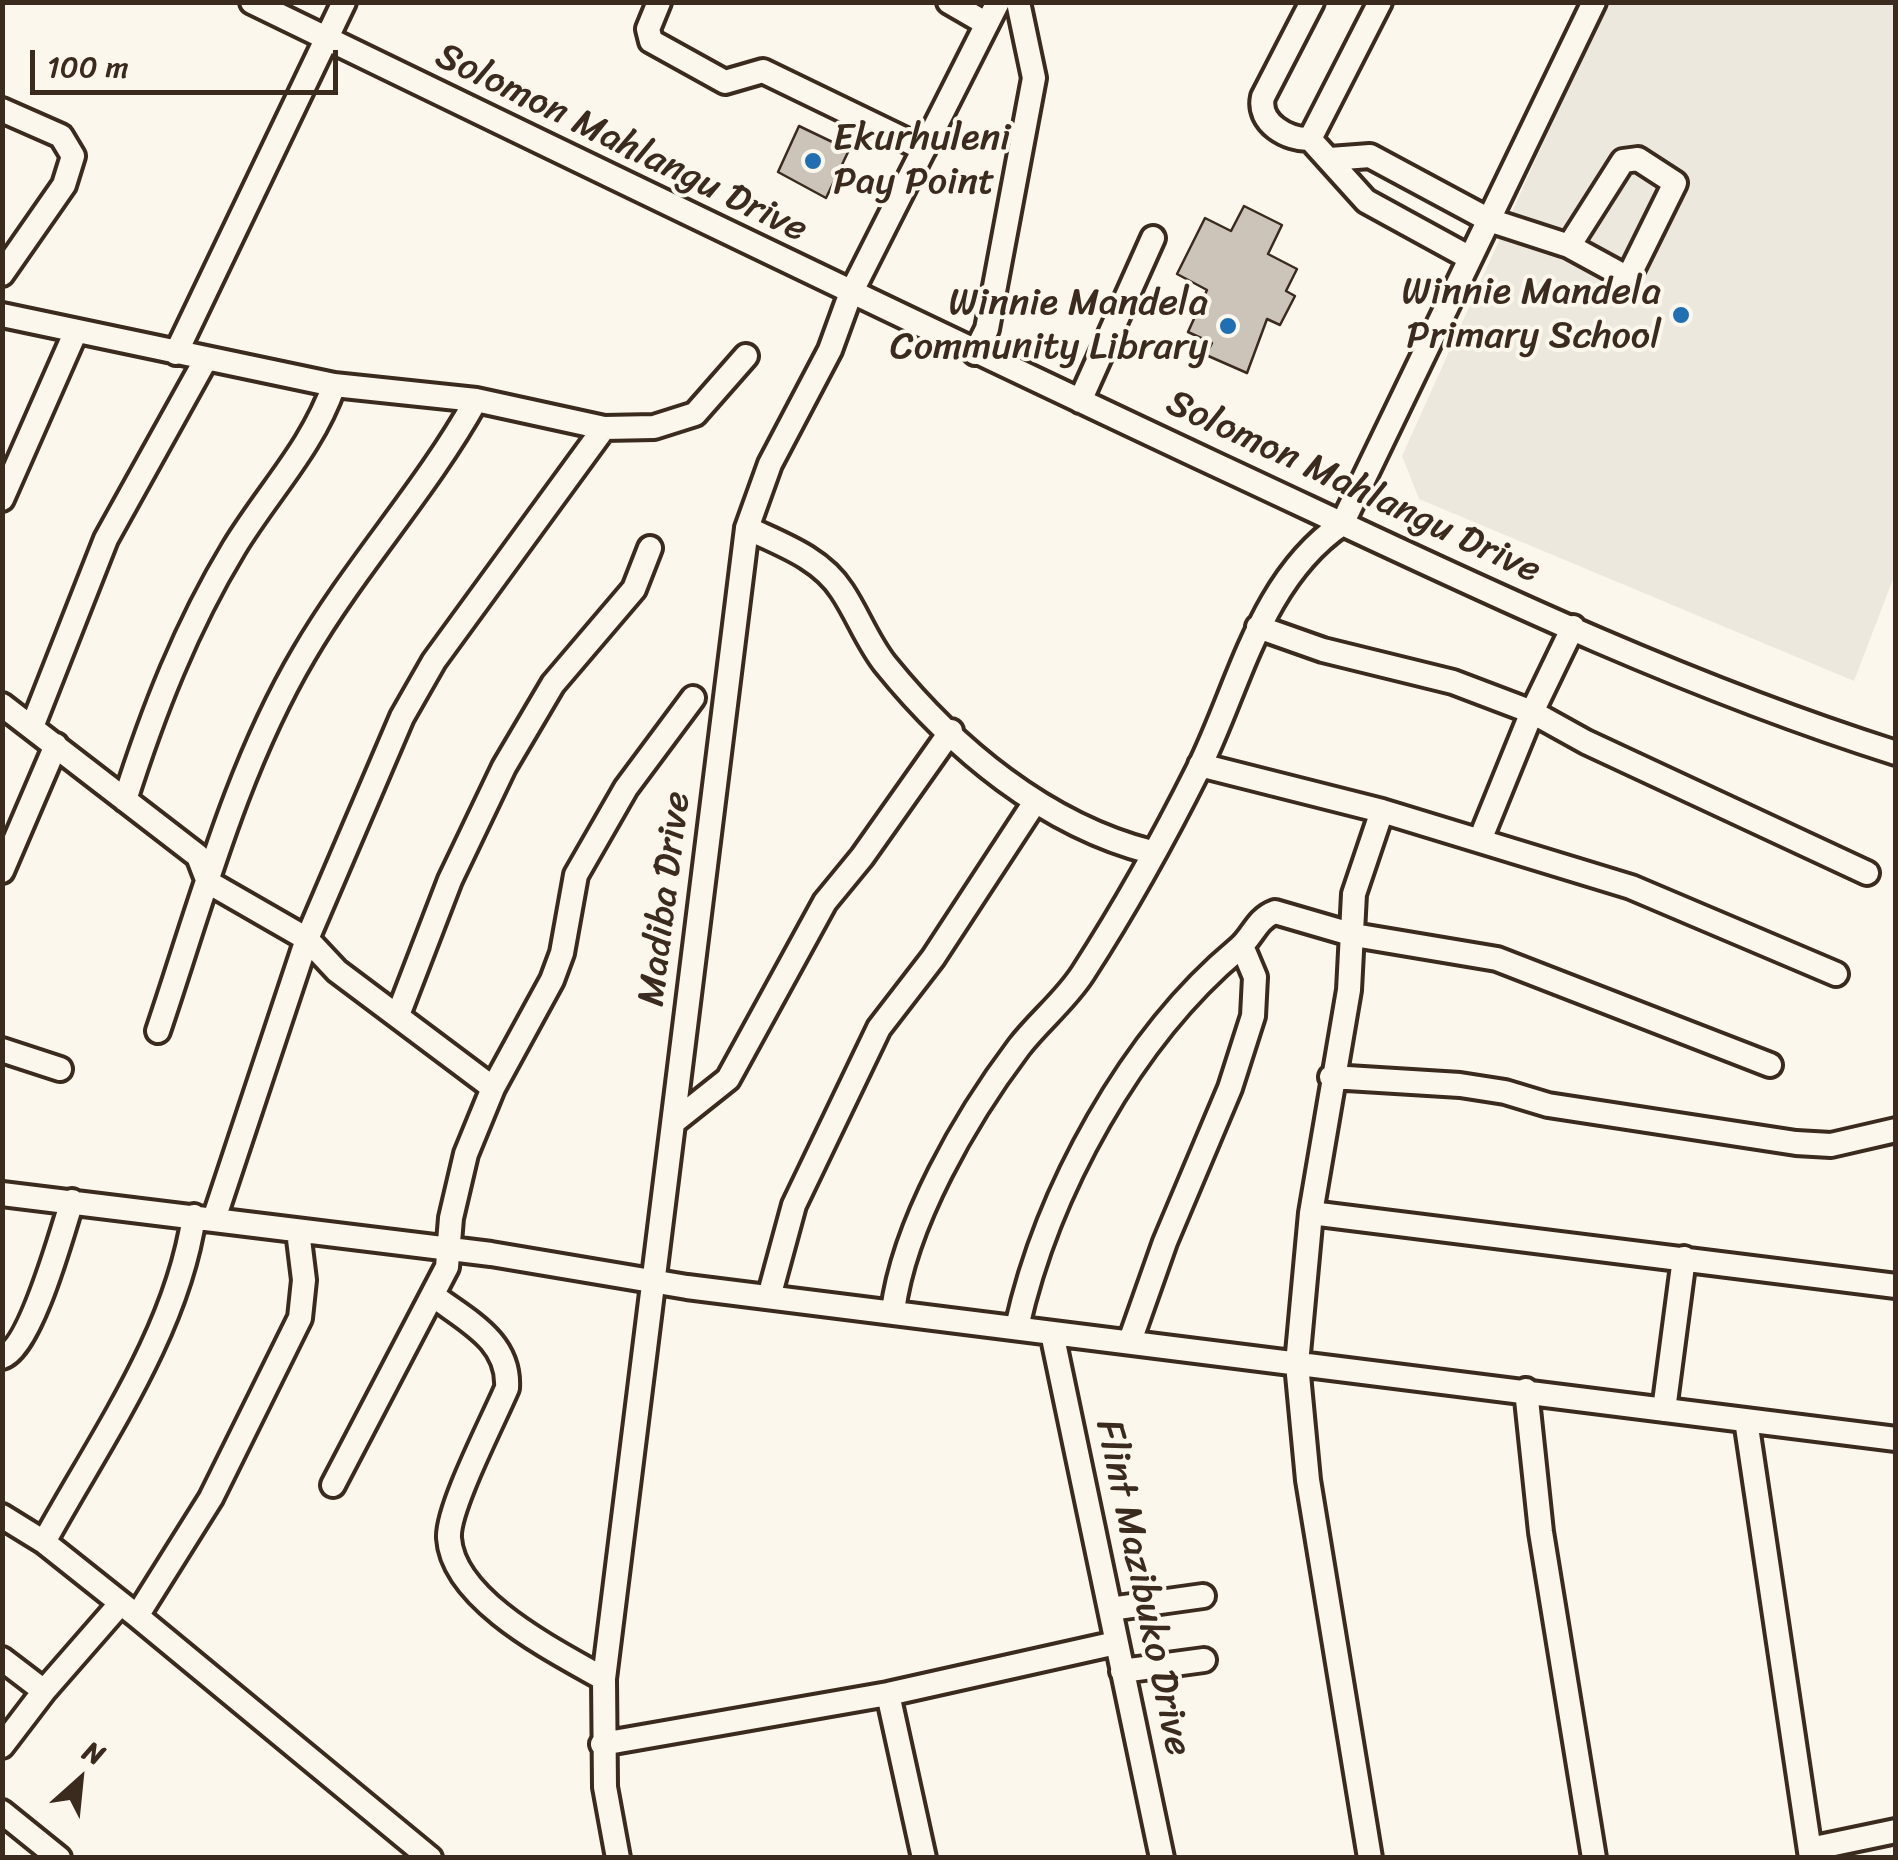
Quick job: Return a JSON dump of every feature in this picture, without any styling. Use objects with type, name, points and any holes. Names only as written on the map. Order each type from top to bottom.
[{"type":"street","name":"Solomon Mahlangu Drive","points":[[252,2],[850,295],[1342,524],[1730,694],[1896,754]]},
{"type":"street","points":[[176,353],[344,2]]},
{"type":"street","points":[[659,2],[648,30],[651,41],[726,82],[763,70],[924,149]]},
{"type":"street","points":[[948,2],[987,24]]},
{"type":"street","name":"Madiba Drive","points":[[618,1858],[602,1744],[604,1679],[747,528],[770,464],[830,350],[850,295],[998,2]]},
{"type":"street","points":[[975,352],[987,328],[1034,78],[1018,2]]},
{"type":"street","points":[[1312,2],[1261,106],[1268,122],[1296,140],[1310,139],[1366,201],[1470,258]]},
{"type":"street","points":[[1310,139],[1380,2]]},
{"type":"street","points":[[893,1311],[898,1273],[914,1233],[982,1102],[1020,1046],[1084,973],[1200,765],[1258,627],[1312,548],[1342,524],[1594,2]]},
{"type":"street","points":[[2,110],[61,136],[73,156],[64,185],[2,274]]},
{"type":"street","points":[[1330,159],[1370,156],[1489,220],[1569,246],[1624,276],[1630,274],[1675,183],[1638,159],[1623,161],[1569,246]]},
{"type":"street","points":[[1080,401],[1153,238]]},
{"type":"street","points":[[2,316],[334,385],[476,400],[604,428],[654,427],[695,414],[746,356]]},
{"type":"street","points":[[2,499],[76,331]]},
{"type":"street","points":[[32,727],[99,554],[206,359]]},
{"type":"street","points":[[125,800],[164,685],[216,580],[252,521],[303,452],[334,385]]},
{"type":"street","points":[[158,1031],[260,741],[303,656],[384,535],[438,464],[476,400]]},
{"type":"street","points":[[44,1542],[120,1404],[178,1286],[307,939],[381,761],[416,690],[604,428]]},
{"type":"street","points":[[747,528],[826,572],[842,590],[870,646],[951,732],[1035,802],[1070,824],[1152,852]]},
{"type":"street","points":[[398,1015],[450,880],[504,767],[552,684],[634,588],[650,548]]},
{"type":"street","points":[[1258,627],[1324,650],[1453,682],[1532,712],[1586,742],[1867,873]]},
{"type":"street","points":[[1480,840],[1532,712],[1573,628]]},
{"type":"street","points":[[333,1485],[434,1296],[449,1250],[466,1154],[493,1088],[552,980],[562,953],[576,875],[626,788],[694,698]]},
{"type":"street","points":[[2,705],[198,856],[208,882],[307,939],[336,970],[493,1088]]},
{"type":"street","points":[[674,1122],[728,1079],[825,902],[862,858],[951,732]]},
{"type":"street","points":[[2,871],[56,745]]},
{"type":"street","points":[[1200,765],[1382,811],[1630,887],[1836,974]]},
{"type":"street","points":[[769,1296],[794,1205],[879,1028],[933,958],[1035,802]]},
{"type":"street","points":[[1370,1858],[1308,1480],[1298,1364],[1311,1213],[1331,1077],[1349,990],[1354,894],[1382,811]]},
{"type":"street","points":[[1017,1327],[1039,1242],[1102,1118],[1194,990],[1242,946],[1264,916],[1275,912],[1354,935],[1497,959],[1770,1064]]},
{"type":"street","points":[[1130,1342],[1165,1242],[1230,1088],[1253,1016],[1256,976],[1242,946]]},
{"type":"street","points":[[2,1050],[60,1070]]},
{"type":"street","points":[[1331,1077],[1475,1088],[1548,1105],[1796,1143],[1832,1145],[1896,1130]]},
{"type":"street","points":[[2,1194],[449,1250],[653,1282],[1052,1334],[1896,1439]]},
{"type":"street","points":[[2,1357],[19,1343],[33,1313],[72,1201]]},
{"type":"street","points":[[1311,1213],[1896,1286]]},
{"type":"street","points":[[2,1746],[44,1691],[128,1610],[195,1527],[300,1318],[304,1280],[298,1232]]},
{"type":"street","points":[[1664,1410],[1684,1258]]},
{"type":"street","points":[[434,1296],[492,1340],[508,1372],[507,1388],[451,1522],[453,1556],[470,1581],[518,1630],[604,1679]]},
{"type":"street","name":"Flint Mazibuko Drive","points":[[1052,1334],[1162,1858]]},
{"type":"street","points":[[1526,1390],[1541,1532],[1594,1858]]},
{"type":"street","points":[[1746,1420],[1811,1853],[1896,1831]]},
{"type":"street","points":[[2,1516],[44,1542],[430,1858]]},
{"type":"street","points":[[1110,1609],[1203,1596]]},
{"type":"street","points":[[602,1744],[888,1694],[1116,1643]]},
{"type":"street","points":[[2,1659],[44,1691]]},
{"type":"street","points":[[1122,1671],[1204,1660]]},
{"type":"street","points":[[888,1694],[924,1858]]},
{"type":"street","points":[[2,1812],[59,1858]]},
{"type":"shaded area","name":"Winnie Mandela Primary School","points":[[1606,3],[1895,3],[1895,574],[1854,681],[1419,499],[1402,456]]},
{"type":"building","name":"Ekurhuleni Pay Point","points":[[799,126],[849,150],[826,198],[778,172]]},
{"type":"building","points":[[1244,206],[1282,225],[1268,254],[1297,269],[1286,291],[1295,296],[1280,325],[1267,319],[1247,373],[1206,355],[1212,343],[1188,332],[1207,290],[1177,274],[1205,218],[1231,231]]},
{"type":"place","name":"Ekurhuleni Pay Point","points":[[813,161]]},
{"type":"place","name":"Winnie Mandela Primary School","points":[[1681,315]]},
{"type":"place","name":"Winnie Mandela Community Library","points":[[1228,326]]}]
